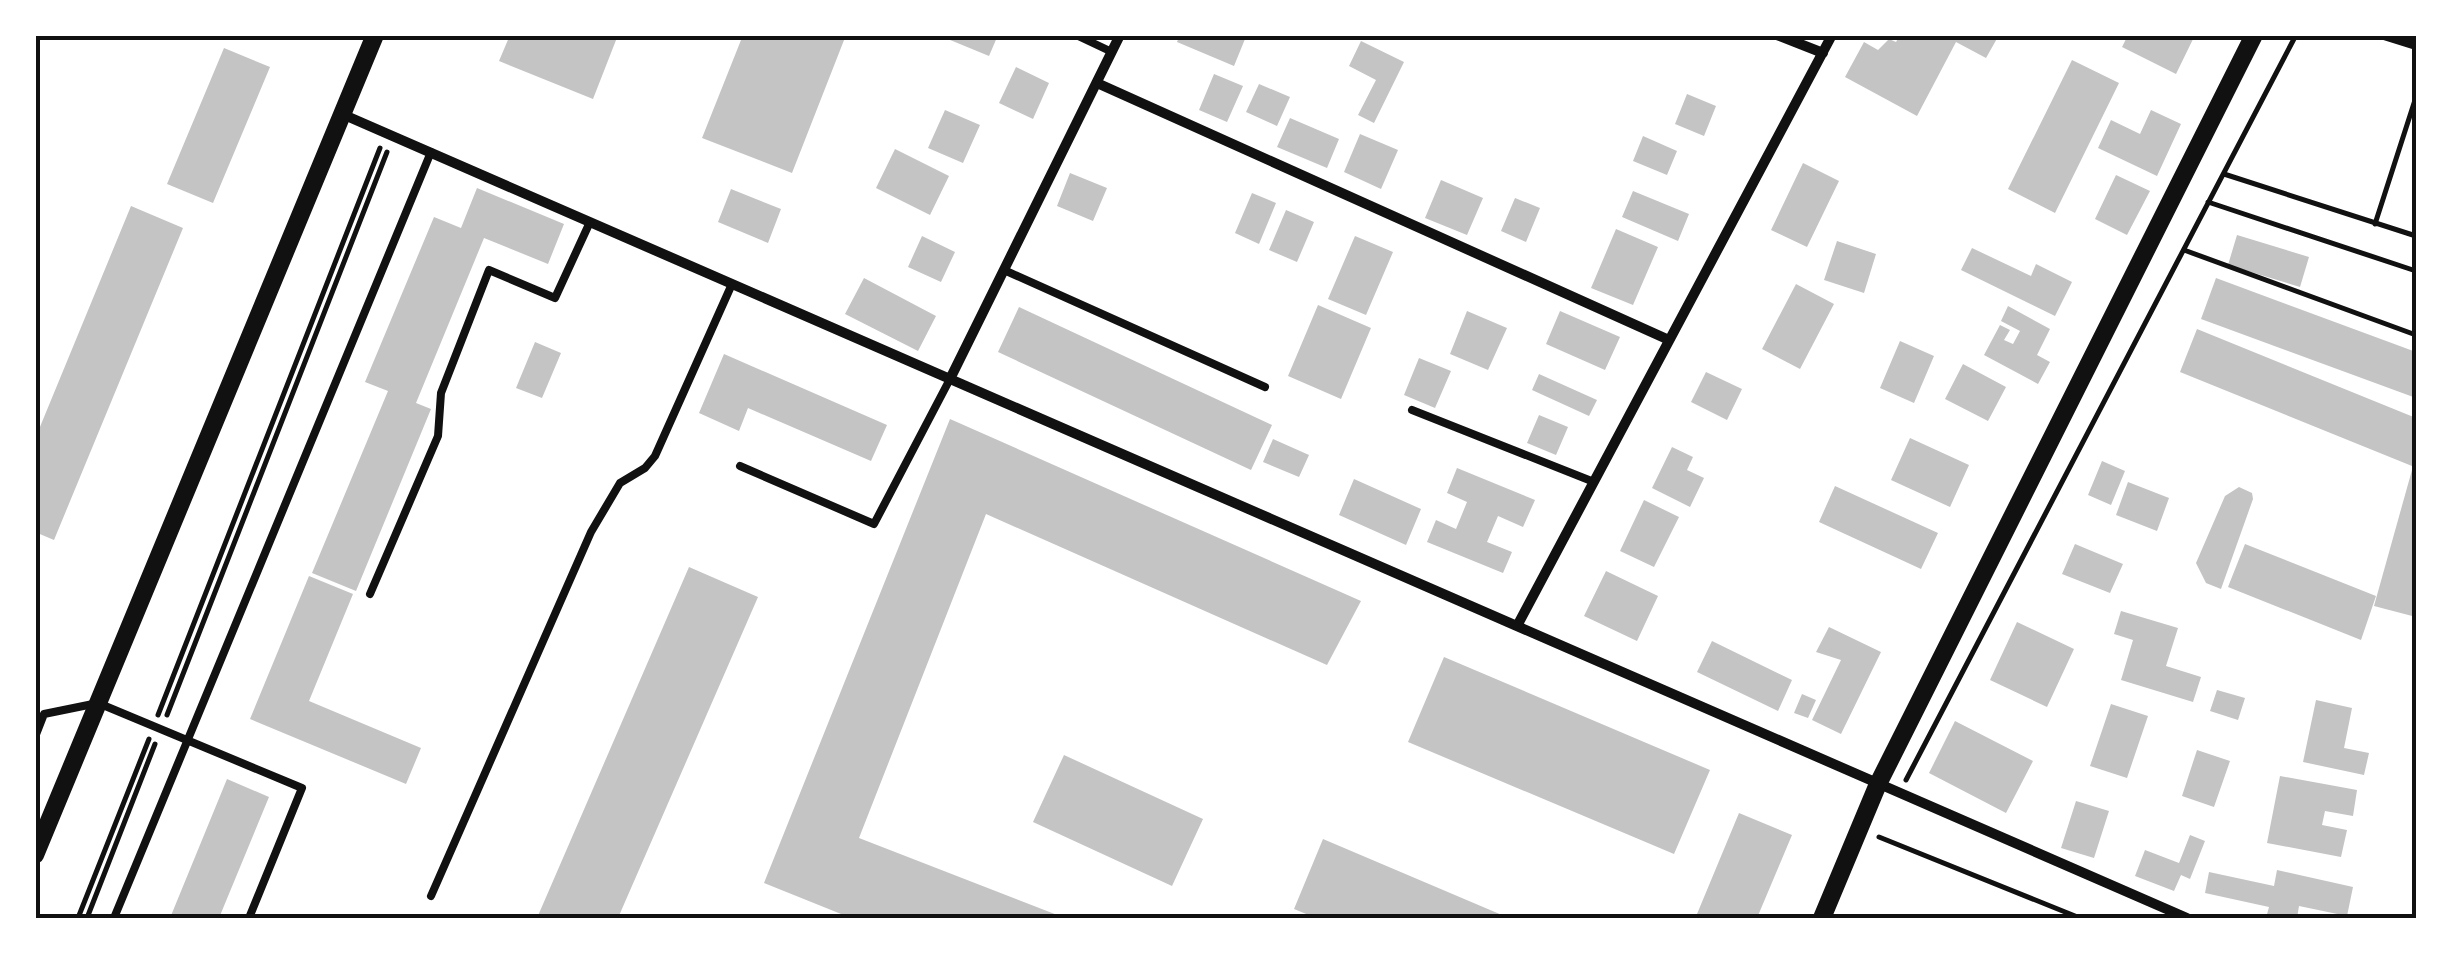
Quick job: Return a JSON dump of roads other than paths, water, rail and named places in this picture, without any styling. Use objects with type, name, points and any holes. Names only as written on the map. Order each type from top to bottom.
[{"type":"street","points":[[35,855],[375,35]]},
{"type":"street","points":[[950,379],[1120,35]]},
{"type":"street","points":[[1777,35],[1823,53]]},
{"type":"street","points":[[1517,626],[1832,35]]},
{"type":"street","points":[[1822,918],[1878,784],[2254,35]]},
{"type":"street","points":[[2384,35],[2416,45]]},
{"type":"street","points":[[1097,83],[1670,340]]},
{"type":"street","points":[[342,114],[2187,918]]},
{"type":"lane","points":[[1076,35],[1112,52]]},
{"type":"lane","points":[[114,918],[431,152]]},
{"type":"lane","points":[[370,594],[438,436],[442,393],[489,270],[555,298],[590,222]]},
{"type":"lane","points":[[1004,270],[1266,388]]},
{"type":"lane","points":[[431,896],[591,532],[620,483],[645,468],[655,456],[732,284]]},
{"type":"lane","points":[[740,466],[874,524],[950,379]]},
{"type":"lane","points":[[1412,410],[1594,482]]},
{"type":"lane","points":[[35,737],[44,714],[98,703],[302,788],[249,918]]}]
